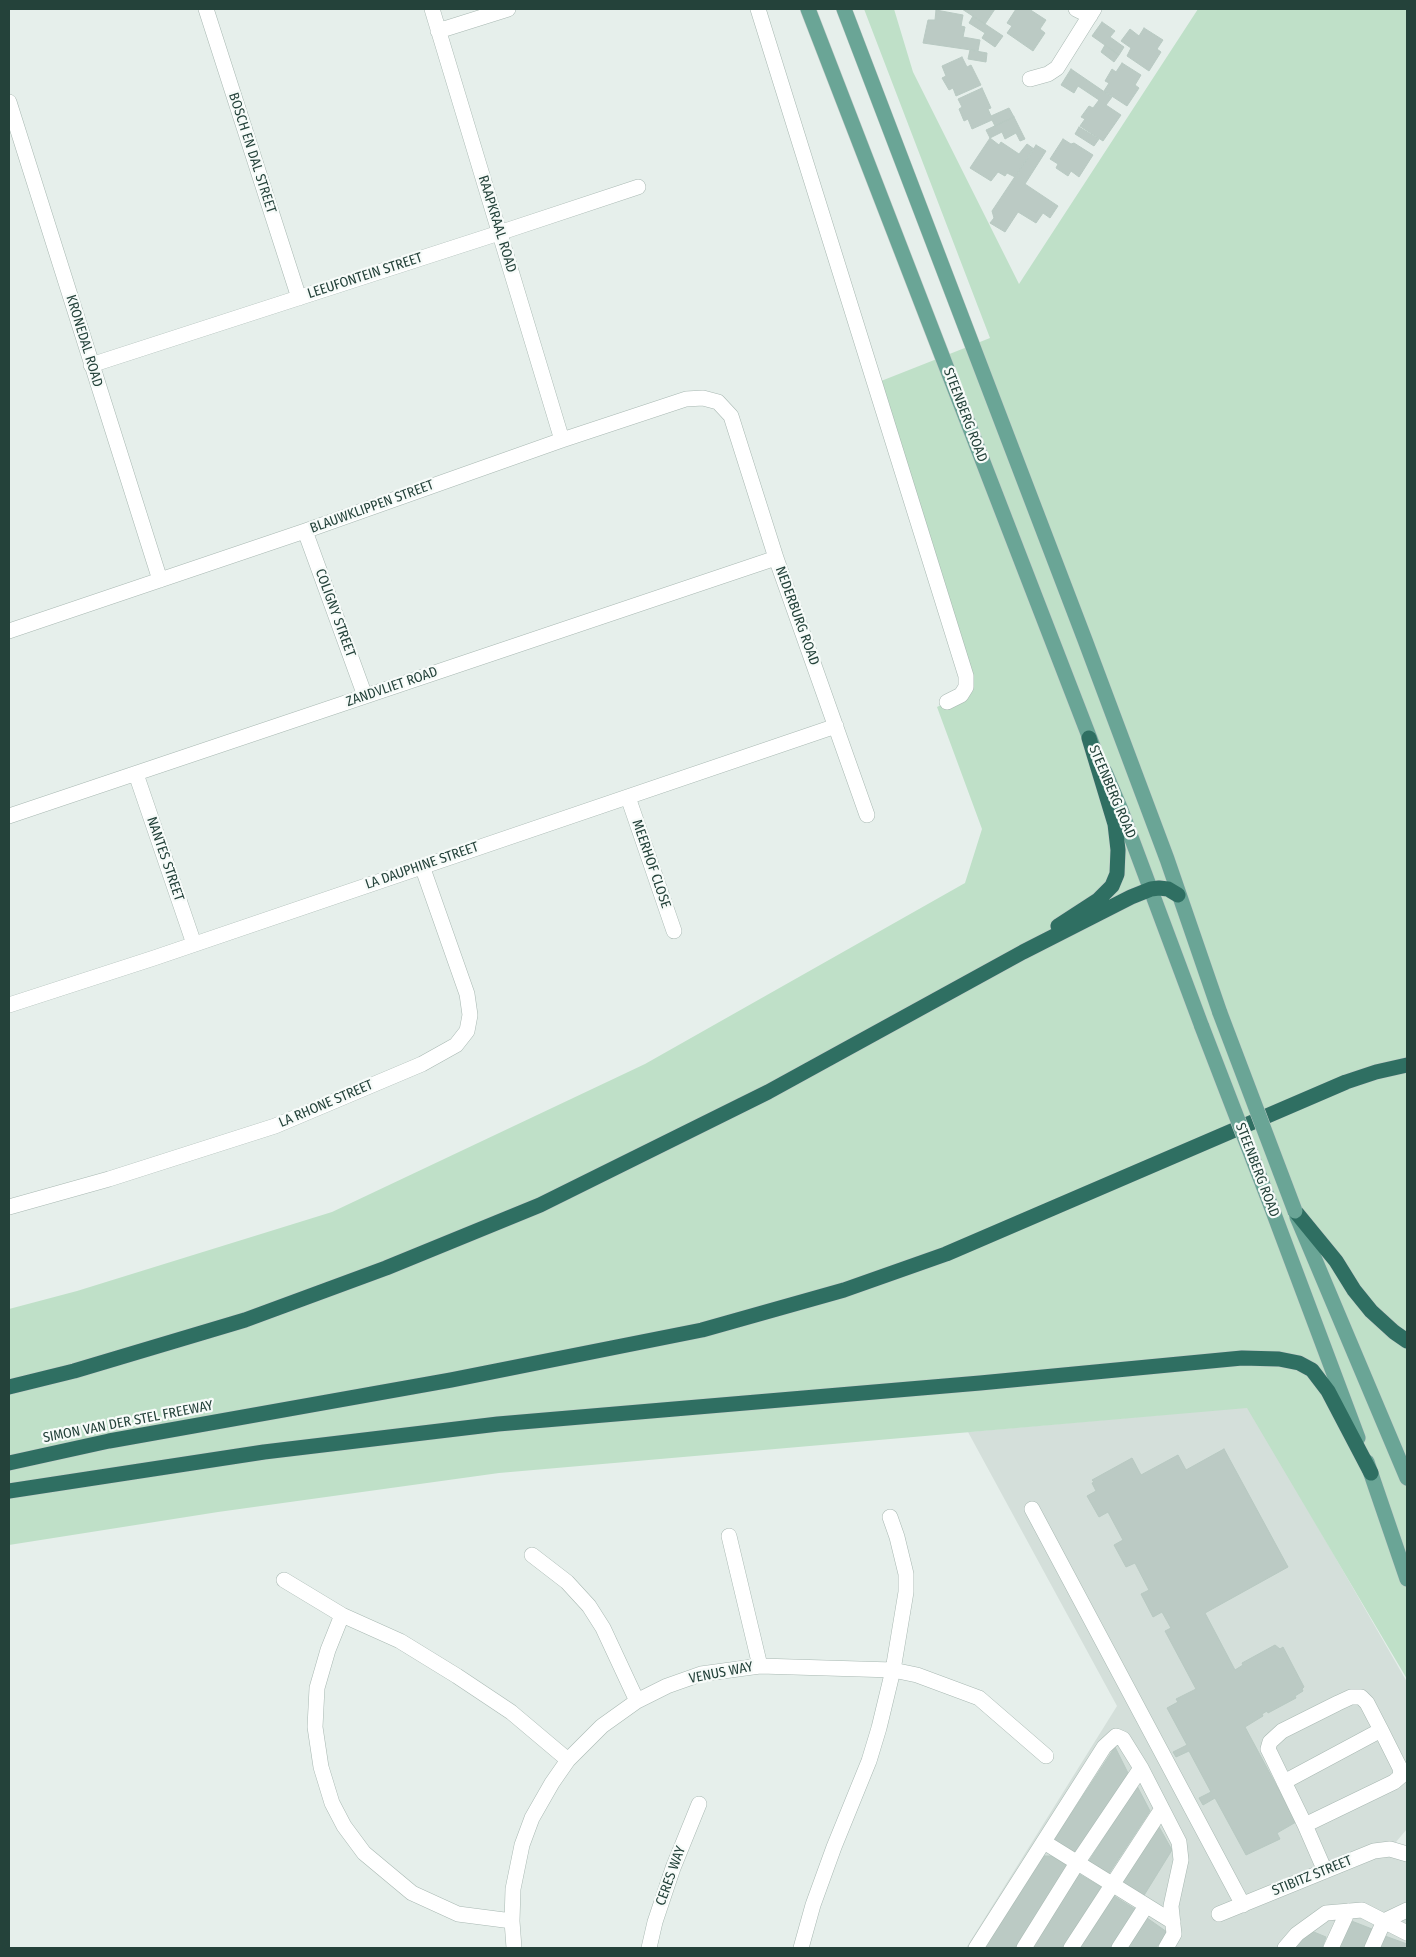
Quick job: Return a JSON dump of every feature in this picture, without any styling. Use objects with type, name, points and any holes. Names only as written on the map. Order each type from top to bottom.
[{"type":"highway","points":[[1023,952],[1067,919],[1098,900],[1112,886],[1117,874],[1118,850],[1115,824],[1090,738]]},
{"type":"highway","points":[[9,1387],[74,1371],[245,1320],[386,1268],[540,1205],[768,1092],[1023,952],[1151,889],[1168,889],[1178,894]]},
{"type":"highway","name":"SIMON VAN DER STEL FREEWAY","points":[[9,1463],[109,1441],[451,1380],[692,1332],[844,1290],[946,1254],[1346,1082],[1376,1072],[1407,1065]]},
{"type":"highway","points":[[1295,1211],[1336,1261],[1362,1300],[1385,1325],[1407,1340]]},
{"type":"highway","points":[[9,1491],[264,1452],[498,1424],[970,1384],[1242,1358],[1280,1359],[1298,1363],[1312,1370],[1325,1386],[1371,1472]]},
{"type":"main road","name":"STEENBERG ROAD","points":[[808,9],[1090,738],[1121,810],[1371,1472],[1407,1579]]},
{"type":"main road","name":"STEENBERG ROAD","points":[[844,9],[1053,554],[1167,859],[1220,1013],[1295,1211],[1407,1478]]},
{"type":"street","name":"BOSCH EN DAL STREET","points":[[206,9],[299,298]]},
{"type":"street","name":"RAAPKRAAL ROAD","points":[[432,9],[562,440]]},
{"type":"street","points":[[438,31],[508,9]]},
{"type":"street","points":[[758,9],[966,676],[966,687],[961,695],[947,702]]},
{"type":"street","points":[[1030,78],[1048,74],[1057,68],[1092,12],[1076,9]]},
{"type":"street","name":"KRONEDAL ROAD","points":[[9,102],[160,580]]},
{"type":"street","name":"LEEUFONTEIN STREET","points":[[92,365],[638,187]]},
{"type":"street","name":"BLAUWKLIPPEN STREET","points":[[9,631],[686,399],[703,398],[718,402],[731,416]]},
{"type":"street","name":"NEDERBURG ROAD","points":[[731,416],[776,558],[867,815]]},
{"type":"street","name":"COLIGNY STREET","points":[[305,530],[365,696]]},
{"type":"street","name":"ZANDVLIET ROAD","points":[[9,816],[776,558]]},
{"type":"street","name":"LA DAUPHINE STREET","points":[[9,1005],[836,726]]},
{"type":"street","name":"NANTES STREET","points":[[136,774],[194,944]]},
{"type":"street","name":"MEERHOF CLOSE","points":[[628,796],[674,931]]},
{"type":"street","name":"LA RHONE STREET","points":[[9,1207],[275,1126],[422,1064],[456,1045],[467,1031],[470,1015],[467,994],[422,866]]},
{"type":"street","points":[[1032,1509],[1243,1905]]},
{"type":"street","points":[[801,1948],[813,1905],[869,1761],[893,1670],[906,1592],[906,1574],[890,1517]]},
{"type":"street","points":[[729,1536],[760,1666]]},
{"type":"street","points":[[532,1555],[567,1582],[589,1606],[603,1628],[637,1701]]},
{"type":"street","points":[[284,1580],[342,1615],[400,1641],[458,1676],[511,1712],[568,1760]]},
{"type":"street","points":[[342,1615],[328,1650],[317,1688],[315,1727],[321,1767],[332,1803],[344,1826],[364,1853],[412,1893],[458,1914],[512,1921]]},
{"type":"street","name":"VENUS WAY","points":[[514,1948],[512,1921],[513,1889],[522,1845],[532,1818],[552,1782],[568,1760],[602,1726],[637,1701],[667,1686],[701,1674],[760,1666],[893,1670],[917,1675],[979,1698],[1046,1756]]},
{"type":"street","points":[[1305,1825],[1394,1782],[1401,1776],[1400,1768],[1364,1699],[1357,1696],[1282,1731],[1270,1742],[1268,1749],[1325,1871]]},
{"type":"street","points":[[1284,1782],[1381,1730]]},
{"type":"street","points":[[976,1948],[1109,1740],[1116,1736],[1123,1739],[1141,1768],[1179,1842],[1181,1860],[1171,1906],[1174,1934],[1166,1948]]},
{"type":"street","points":[[1024,1948],[1077,1863],[1141,1768]]},
{"type":"street","name":"CERES WAY","points":[[649,1948],[655,1922],[673,1868],[699,1804]]},
{"type":"street","points":[[1071,1948],[1161,1810]]},
{"type":"street","points":[[1044,1842],[1173,1922]]},
{"type":"street","name":"STIBITZ STREET","points":[[1219,1914],[1374,1851],[1390,1849],[1407,1854]]},
{"type":"street","points":[[1119,1948],[1146,1906]]},
{"type":"street","points":[[1285,1948],[1296,1934],[1326,1913],[1362,1910],[1407,1933]]},
{"type":"street","points":[[1372,1948],[1384,1921],[1407,1910]]},
{"type":"street","points":[[1332,1948],[1348,1911]]},
{"type":"shaded area","points":[[1249,1407],[1407,1682],[1407,1829],[1390,1849],[1407,1854],[1407,1948],[966,1948],[1117,1706],[968,1432]]},
{"type":"green space","points":[[864,9],[894,9],[913,72],[1019,284],[1198,9],[1407,9],[1407,1679],[1247,1408],[499,1473],[218,1512],[9,1545],[9,1309],[77,1291],[332,1212],[645,1064],[965,883],[982,829],[937,707],[947,702],[966,687],[876,383],[990,338]]},
{"type":"building","points":[[962,9],[995,9],[985,24]]},
{"type":"building","points":[[1016,9],[1029,9],[1046,20],[1040,29],[1045,33],[1033,51],[1007,33],[1012,26],[1007,23]]},
{"type":"building","points":[[936,10],[963,15],[961,26],[965,27],[963,37],[980,40],[978,51],[923,43],[928,20],[935,20]]},
{"type":"building","points":[[973,16],[1003,36],[995,47],[982,38],[985,33],[969,23]]},
{"type":"building","points":[[1102,22],[1115,31],[1110,37],[1124,47],[1119,55],[1092,36]]},
{"type":"building","points":[[1144,28],[1163,40],[1157,49],[1161,52],[1149,71],[1127,56],[1131,48],[1121,41],[1130,29],[1139,36]]},
{"type":"building","points":[[1105,45],[1119,55],[1114,62],[1101,52]]},
{"type":"building","points":[[970,50],[987,53],[986,62],[968,59]]},
{"type":"building","points":[[962,57],[967,67],[971,65],[981,85],[956,96],[953,88],[949,90],[942,78],[946,76],[942,66]]},
{"type":"building","points":[[1122,63],[1141,75],[1135,85],[1139,88],[1127,106],[1104,91],[1109,83],[1105,81],[1112,69],[1116,72]]},
{"type":"building","points":[[1071,69],[1112,97],[1106,105],[1121,115],[1103,141],[1080,126],[1085,119],[1081,117],[1089,106],[1093,108],[1099,100],[1078,86],[1074,93],[1061,85]]},
{"type":"building","points":[[982,88],[991,108],[988,109],[991,116],[1009,108],[1014,117],[995,126],[992,120],[972,129],[968,119],[964,121],[959,109],[962,107],[958,99]]},
{"type":"building","points":[[1014,117],[1025,139],[1020,141],[1016,133],[1005,139],[1002,132],[990,138],[986,130]]},
{"type":"building","points":[[1079,127],[1099,139],[1094,146],[1075,134]]},
{"type":"building","points":[[990,138],[999,145],[1001,142],[1019,154],[1027,144],[1034,149],[1015,177],[1007,173],[1005,176],[998,172],[991,181],[970,168]]},
{"type":"building","points":[[1063,139],[1071,144],[1074,143],[1093,155],[1079,177],[1071,171],[1068,176],[1056,168],[1058,164],[1050,159]]},
{"type":"building","points":[[1036,145],[1046,151],[1025,184],[1058,206],[1050,218],[1043,213],[1036,223],[1018,212],[1005,232],[990,223],[994,218],[992,211]]},
{"type":"building","points":[[1224,1449],[1288,1567],[1205,1613],[1235,1670],[1243,1665],[1242,1663],[1275,1645],[1280,1649],[1283,1647],[1304,1687],[1303,1691],[1295,1696],[1296,1698],[1268,1713],[1267,1711],[1262,1714],[1263,1716],[1245,1727],[1296,1822],[1277,1833],[1280,1839],[1246,1855],[1215,1798],[1203,1805],[1199,1798],[1211,1792],[1189,1751],[1176,1757],[1173,1752],[1187,1745],[1167,1708],[1178,1702],[1176,1699],[1196,1689],[1165,1631],[1171,1628],[1162,1612],[1153,1617],[1141,1594],[1149,1590],[1135,1563],[1126,1567],[1114,1545],[1123,1540],[1108,1512],[1099,1517],[1087,1496],[1096,1491],[1092,1480],[1132,1458],[1141,1475],[1178,1455],[1186,1470]]},
{"type":"building","points":[[1115,1747],[1128,1773],[1075,1854],[1054,1840]]},
{"type":"building","points":[[1137,1786],[1150,1811],[1108,1875],[1089,1861]]},
{"type":"building","points":[[1158,1825],[1172,1850],[1143,1897],[1121,1883]]},
{"type":"building","points":[[1044,1856],[1052,1856],[1068,1866],[1015,1948],[985,1948]]},
{"type":"building","points":[[1079,1874],[1101,1887],[1063,1948],[1032,1948]]},
{"type":"building","points":[[1114,1896],[1135,1909],[1110,1948],[1080,1948]]},
{"type":"building","points":[[1147,1918],[1167,1932],[1156,1948],[1127,1948]]},
{"type":"building","points":[[1349,1920],[1372,1929],[1364,1948],[1337,1948]]},
{"type":"building","points":[[1309,1930],[1326,1937],[1322,1948],[1294,1948]]},
{"type":"building","points":[[1385,1936],[1407,1944],[1407,1948],[1380,1948]]}]
